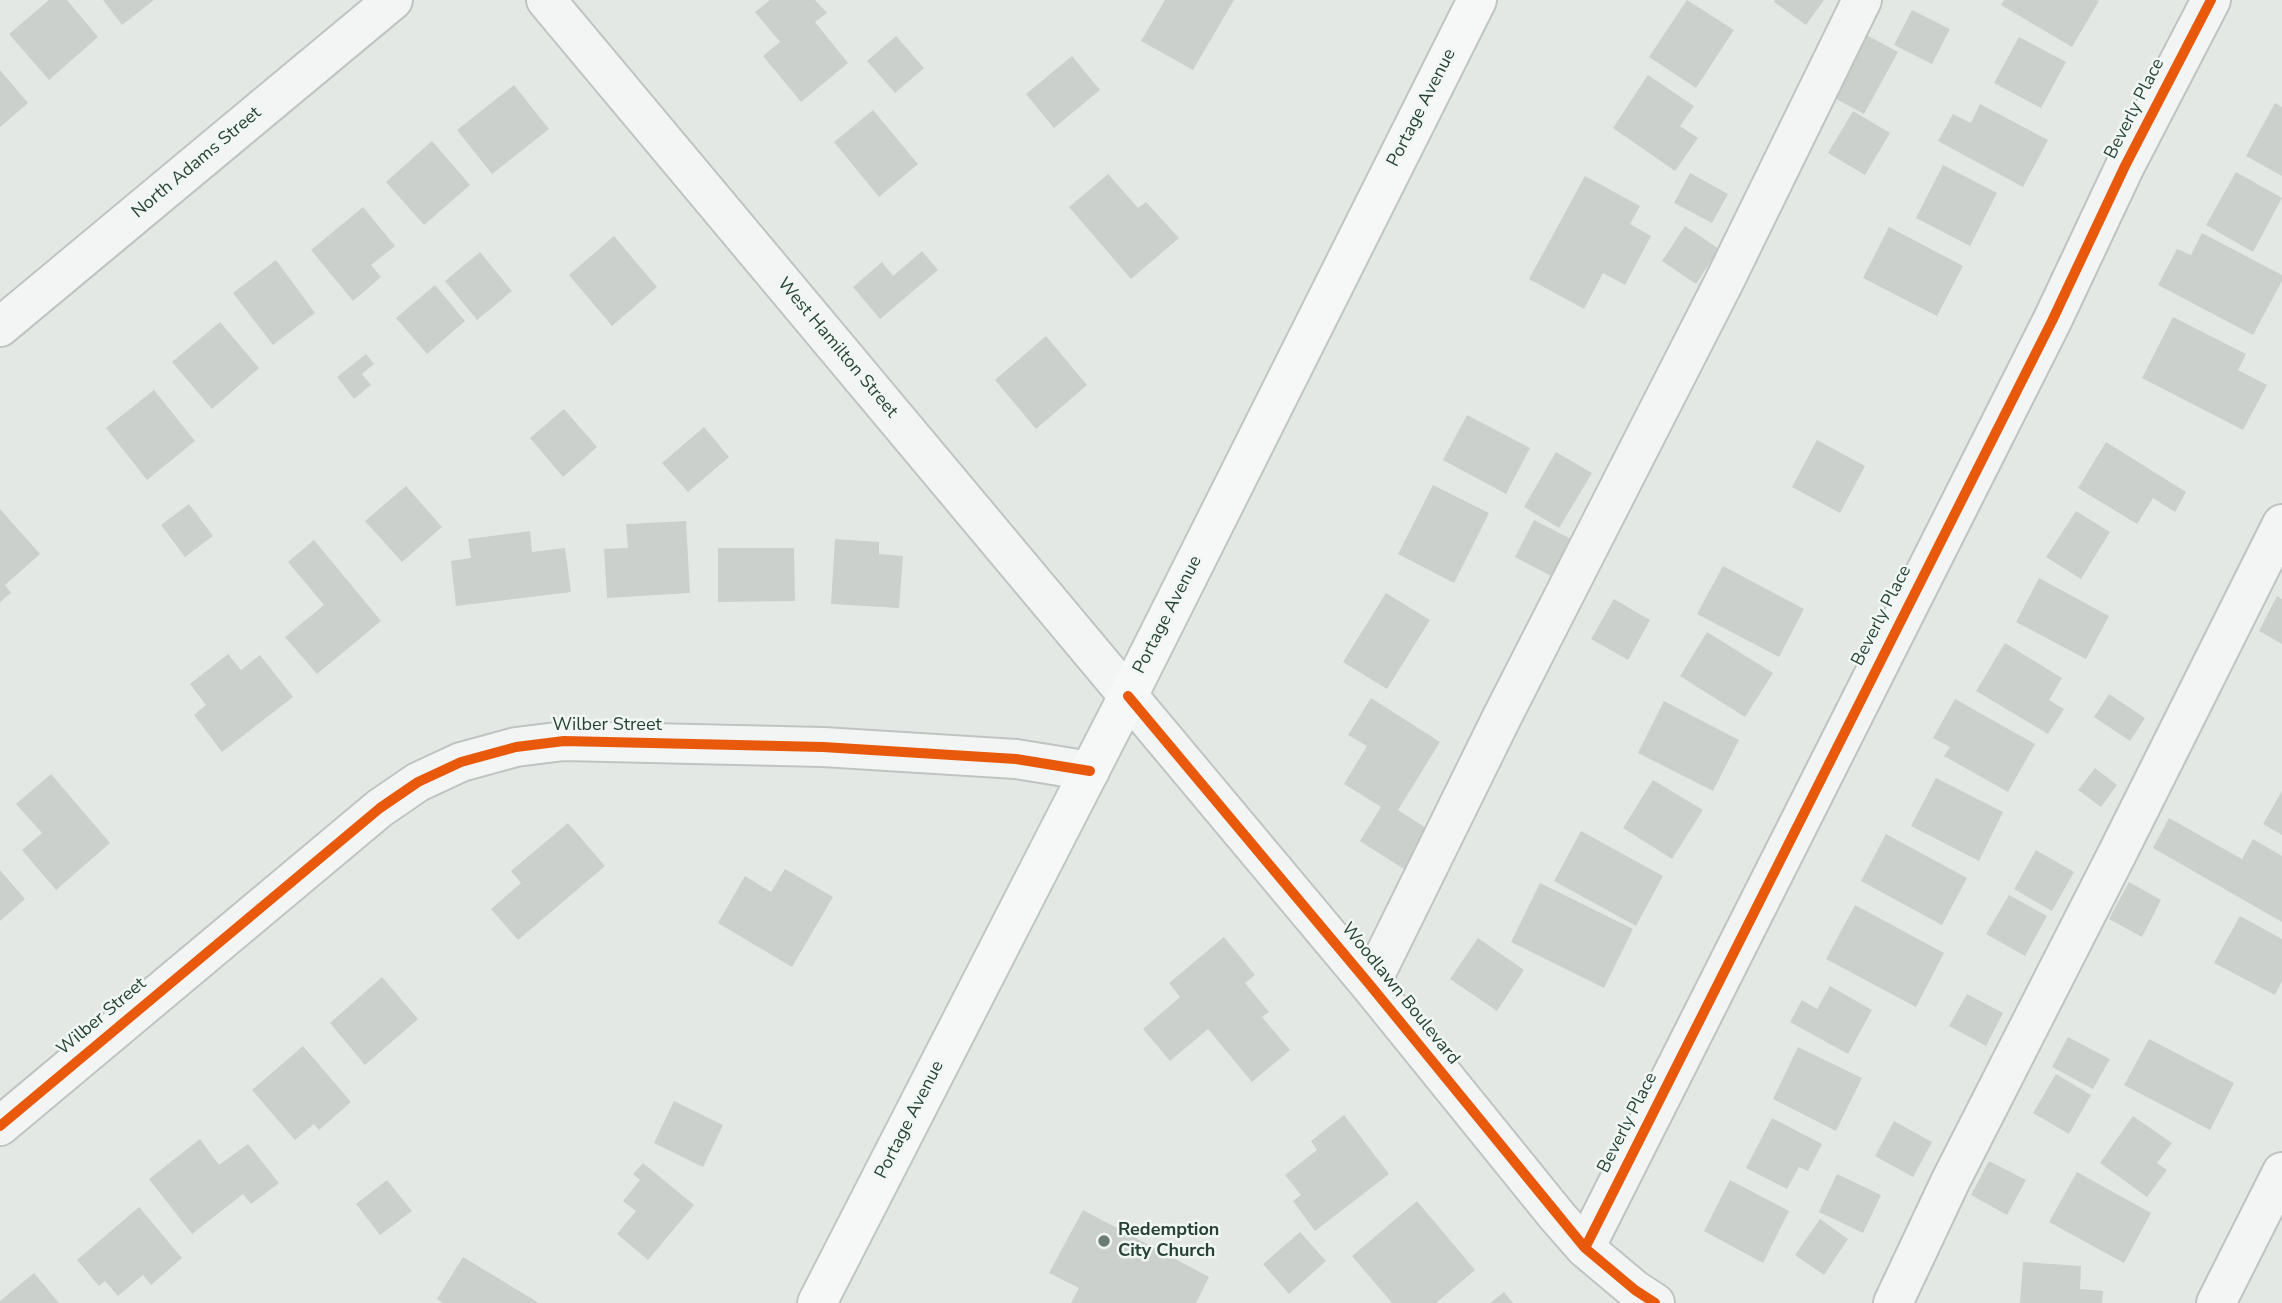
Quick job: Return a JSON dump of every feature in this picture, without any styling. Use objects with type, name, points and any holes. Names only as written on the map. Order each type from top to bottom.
[{"type":"main road","name":"Portage Avenue","points":[[817,1303],[1128,696],[1477,0]]},
{"type":"street","name":"North Adams Street","points":[[0,327],[393,0]]},
{"type":"street","name":"West Hamilton Street","points":[[546,0],[1128,696]]},
{"type":"street","points":[[1370,985],[1502,717],[1724,282],[1862,0]]},
{"type":"street","name":"Beverly Place","points":[[1585,1248],[2052,321],[2125,166],[2211,0]]},
{"type":"street","points":[[1893,1303],[1951,1180],[2282,524]]},
{"type":"street","name":"Woodlawn Boulevard","points":[[1128,696],[1370,985],[1585,1248],[1635,1290],[1656,1303]]},
{"type":"street","name":"Wilber Street","points":[[0,1126],[380,808],[418,782],[461,762],[516,747],[564,741],[823,747],[1016,759],[1090,771]]},
{"type":"street","points":[[2216,1303],[2282,1172]]},
{"type":"building","points":[[49,0],[67,0],[98,37],[49,80],[9,34]]},
{"type":"building","points":[[103,0],[154,0],[122,25]]},
{"type":"building","points":[[770,0],[815,0],[827,13],[815,22],[848,63],[801,102],[763,56],[780,42],[755,12]]},
{"type":"building","points":[[1165,0],[1234,0],[1193,70],[1141,41]]},
{"type":"building","points":[[1687,0],[1734,30],[1696,88],[1649,57]]},
{"type":"building","points":[[1824,0],[1806,25],[1774,2]]},
{"type":"building","points":[[2004,0],[2099,1],[2072,47],[2001,5]]},
{"type":"building","points":[[1912,10],[1950,29],[1932,64],[1894,45]]},
{"type":"building","points":[[1859,31],[1898,52],[1864,114],[1825,93]]},
{"type":"building","points":[[896,36],[924,68],[895,93],[867,61]]},
{"type":"building","points":[[2019,37],[2066,62],[2041,108],[1994,83]]},
{"type":"building","points":[[1072,56],[1100,90],[1054,128],[1026,94]]},
{"type":"building","points":[[0,70],[28,103],[0,127]]},
{"type":"building","points":[[1648,75],[1694,106],[1680,126],[1698,138],[1675,171],[1613,128]]},
{"type":"building","points":[[514,85],[549,129],[492,174],[457,130]]},
{"type":"building","points":[[2275,103],[2282,107],[2282,176],[2246,156]]},
{"type":"building","points":[[1980,104],[2048,140],[2023,187],[1938,141],[1953,114],[1971,123]]},
{"type":"building","points":[[873,110],[918,164],[879,197],[834,142]]},
{"type":"building","points":[[1853,111],[1890,133],[1865,175],[1828,153]]},
{"type":"building","points":[[432,141],[470,185],[424,225],[386,182]]},
{"type":"building","points":[[1943,165],[1997,193],[1970,246],[1916,218]]},
{"type":"building","points":[[2236,172],[2282,198],[2253,252],[2206,225]]},
{"type":"building","points":[[1690,173],[1728,194],[1712,223],[1674,203]]},
{"type":"building","points":[[1108,174],[1138,208],[1146,202],[1179,238],[1131,279],[1069,207]]},
{"type":"building","points":[[1585,176],[1640,206],[1630,224],[1651,236],[1625,285],[1603,273],[1584,309],[1529,279]]},
{"type":"building","points":[[363,207],[395,246],[371,265],[381,277],[353,301],[311,250]]},
{"type":"building","points":[[1685,226],[1719,249],[1696,284],[1662,261]]},
{"type":"building","points":[[1889,227],[1963,266],[1937,316],[1863,278]]},
{"type":"building","points":[[2202,233],[2282,275],[2282,281],[2253,335],[2158,285],[2177,249],[2191,255]]},
{"type":"building","points":[[614,236],[657,287],[612,326],[569,275]]},
{"type":"building","points":[[922,251],[938,270],[880,319],[853,287],[882,262],[893,276]]},
{"type":"building","points":[[480,252],[512,291],[477,320],[445,281]]},
{"type":"building","points":[[276,260],[315,313],[273,345],[233,293]]},
{"type":"building","points":[[435,285],[465,321],[427,354],[396,318]]},
{"type":"building","points":[[2173,317],[2246,354],[2238,370],[2267,385],[2243,430],[2142,378]]},
{"type":"building","points":[[220,322],[259,368],[212,409],[172,362]]},
{"type":"building","points":[[1046,336],[1087,385],[1036,429],[995,380]]},
{"type":"building","points":[[366,354],[374,364],[362,374],[371,385],[354,399],[337,377]]},
{"type":"building","points":[[154,390],[195,441],[147,480],[106,428]]},
{"type":"building","points":[[564,409],[597,447],[563,477],[530,438]]},
{"type":"building","points":[[1467,415],[1530,448],[1506,494],[1443,460]]},
{"type":"building","points":[[704,427],[729,457],[688,492],[662,463]]},
{"type":"building","points":[[1817,440],[1865,466],[1840,513],[1792,487]]},
{"type":"building","points":[[2106,442],[2186,492],[2175,512],[2153,498],[2137,524],[2078,488]]},
{"type":"building","points":[[1556,452],[1592,473],[1559,528],[1524,507]]},
{"type":"building","points":[[1433,485],[1489,513],[1454,583],[1398,554]]},
{"type":"building","points":[[406,486],[442,527],[402,562],[365,521]]},
{"type":"building","points":[[189,504],[213,536],[185,557],[161,525]]},
{"type":"building","points":[[0,509],[40,554],[5,585],[11,593],[0,602]]},
{"type":"building","points":[[2076,511],[2110,532],[2081,579],[2046,557]]},
{"type":"building","points":[[1534,520],[1573,540],[1553,577],[1515,557]]},
{"type":"building","points":[[686,521],[690,593],[607,598],[604,549],[628,548],[626,524]]},
{"type":"building","points":[[530,531],[532,552],[565,548],[571,592],[456,606],[451,561],[471,558],[468,539]]},
{"type":"building","points":[[835,539],[879,542],[879,554],[903,556],[899,608],[831,604]]},
{"type":"building","points":[[314,540],[381,621],[317,674],[285,637],[324,605],[288,562]]},
{"type":"building","points":[[718,548],[794,548],[795,601],[718,602]]},
{"type":"building","points":[[1723,566],[1804,609],[1779,657],[1697,614]]},
{"type":"building","points":[[2039,578],[2109,616],[2086,659],[2016,622]]},
{"type":"building","points":[[1386,593],[1430,620],[1387,689],[1343,662]]},
{"type":"building","points":[[2277,596],[2282,599],[2282,644],[2259,631]]},
{"type":"building","points":[[1614,599],[1650,620],[1628,660],[1591,639]]},
{"type":"building","points":[[1707,632],[1773,673],[1745,717],[1680,676]]},
{"type":"building","points":[[2005,643],[2062,678],[2049,700],[2064,709],[2048,734],[1976,691]]},
{"type":"building","points":[[228,654],[241,670],[260,655],[293,697],[222,752],[194,715],[206,705],[190,684]]},
{"type":"building","points":[[2109,694],[2145,718],[2130,741],[2094,717]]},
{"type":"building","points":[[1371,698],[1440,742],[1398,810],[1432,832],[1407,871],[1360,841],[1381,807],[1344,784],[1367,746],[1348,735]]},
{"type":"building","points":[[1955,699],[2035,744],[2008,792],[1944,756],[1950,747],[1933,738]]},
{"type":"building","points":[[1664,701],[1739,740],[1713,791],[1638,753]]},
{"type":"building","points":[[2095,768],[2117,785],[2101,807],[2078,790]]},
{"type":"building","points":[[51,774],[110,843],[56,890],[22,850],[42,833],[16,804]]},
{"type":"building","points":[[1936,778],[2003,812],[1979,861],[1911,826]]},
{"type":"building","points":[[1653,780],[1703,810],[1672,859],[1623,828]]},
{"type":"building","points":[[2282,791],[2282,835],[2263,824]]},
{"type":"building","points":[[2169,818],[2242,859],[2253,839],[2282,856],[2282,922],[2153,848]]},
{"type":"building","points":[[568,823],[605,866],[518,940],[491,909],[521,883],[511,871]]},
{"type":"building","points":[[1581,831],[1663,876],[1636,926],[1554,881]]},
{"type":"building","points":[[1886,834],[1967,878],[1942,925],[1861,881]]},
{"type":"building","points":[[2036,850],[2074,872],[2052,911],[2014,889]]},
{"type":"building","points":[[785,869],[833,897],[792,967],[718,923],[745,876],[771,892]]},
{"type":"building","points":[[0,870],[25,899],[0,921]]},
{"type":"building","points":[[2129,882],[2161,900],[2142,937],[2109,919]]},
{"type":"building","points":[[1540,883],[1633,929],[1604,988],[1511,942]]},
{"type":"building","points":[[2009,895],[2047,916],[2025,956],[1986,934]]},
{"type":"building","points":[[1855,905],[1944,953],[1916,1007],[1826,959]]},
{"type":"building","points":[[2240,916],[2282,939],[2282,981],[2275,995],[2214,963]]},
{"type":"building","points":[[1224,937],[1255,975],[1245,983],[1269,1012],[1262,1017],[1290,1050],[1252,1082],[1208,1029],[1170,1061],[1143,1029],[1180,997],[1169,983]]},
{"type":"building","points":[[1478,938],[1524,970],[1497,1011],[1450,979]]},
{"type":"building","points":[[382,977],[418,1019],[365,1065],[330,1023]]},
{"type":"building","points":[[1830,986],[1872,1010],[1848,1054],[1790,1022],[1802,1000],[1817,1009]]},
{"type":"building","points":[[1967,994],[2003,1013],[1986,1046],[1949,1026]]},
{"type":"building","points":[[2068,1037],[2110,1059],[2093,1089],[2052,1067]]},
{"type":"building","points":[[2149,1039],[2234,1083],[2210,1130],[2124,1085]]},
{"type":"building","points":[[303,1046],[351,1102],[319,1130],[314,1124],[295,1140],[252,1090]]},
{"type":"building","points":[[1798,1047],[1862,1078],[1836,1131],[1773,1099]]},
{"type":"building","points":[[2056,1074],[2091,1095],[2069,1134],[2033,1113]]},
{"type":"building","points":[[674,1101],[723,1125],[703,1167],[654,1143]]},
{"type":"building","points":[[1344,1115],[1389,1174],[1315,1231],[1293,1201],[1301,1195],[1285,1175],[1317,1150],[1311,1141]]},
{"type":"building","points":[[2133,1116],[2172,1143],[2157,1163],[2167,1170],[2147,1197],[2100,1163]]},
{"type":"building","points":[[1772,1118],[1822,1144],[1808,1171],[1799,1167],[1787,1189],[1746,1168]]},
{"type":"building","points":[[1894,1121],[1932,1142],[1913,1177],[1875,1156]]},
{"type":"building","points":[[200,1139],[219,1165],[248,1144],[279,1183],[251,1204],[243,1194],[192,1234],[149,1179]]},
{"type":"building","points":[[1989,1161],[2026,1180],[2007,1215],[1971,1195]]},
{"type":"building","points":[[643,1163],[694,1205],[648,1260],[617,1234],[636,1211],[623,1201],[640,1180],[633,1174]]},
{"type":"building","points":[[2077,1172],[2151,1213],[2124,1263],[2049,1222]]},
{"type":"building","points":[[1837,1174],[1881,1195],[1863,1233],[1819,1212]]},
{"type":"building","points":[[387,1180],[412,1211],[380,1235],[356,1204]]},
{"type":"building","points":[[1730,1180],[1789,1211],[1763,1263],[1704,1231]]},
{"type":"building","points":[[1417,1201],[1475,1270],[1436,1303],[1392,1303],[1352,1256]]},
{"type":"building","points":[[139,1207],[182,1258],[151,1285],[143,1275],[118,1296],[105,1281],[99,1286],[77,1260]]},
{"type":"building","name":"Redemption City Church","points":[[1083,1210],[1209,1277],[1196,1303],[1071,1303],[1079,1288],[1049,1273]]},
{"type":"building","points":[[1820,1219],[1848,1239],[1824,1275],[1795,1255]]},
{"type":"building","points":[[1300,1232],[1326,1261],[1289,1294],[1263,1264]]},
{"type":"building","points":[[463,1257],[539,1303],[443,1303],[437,1299]]},
{"type":"building","points":[[2023,1262],[2081,1266],[2080,1289],[2103,1291],[2102,1303],[2020,1303]]},
{"type":"building","points":[[34,1273],[59,1303],[0,1303],[0,1301]]},
{"type":"building","points":[[1504,1292],[1513,1303],[1490,1303]]},
{"type":"cycle path","points":[[1585,1248],[2052,321],[2125,166],[2211,0]]},
{"type":"cycle path","points":[[1128,696],[1370,985],[1585,1248],[1635,1290],[1655,1303]]},
{"type":"cycle path","points":[[0,1126],[380,808],[418,782],[461,762],[516,747],[564,741],[823,747],[1016,759],[1090,771]]},
{"type":"place","name":"Redemption City Church","points":[[1104,1241]]}]
